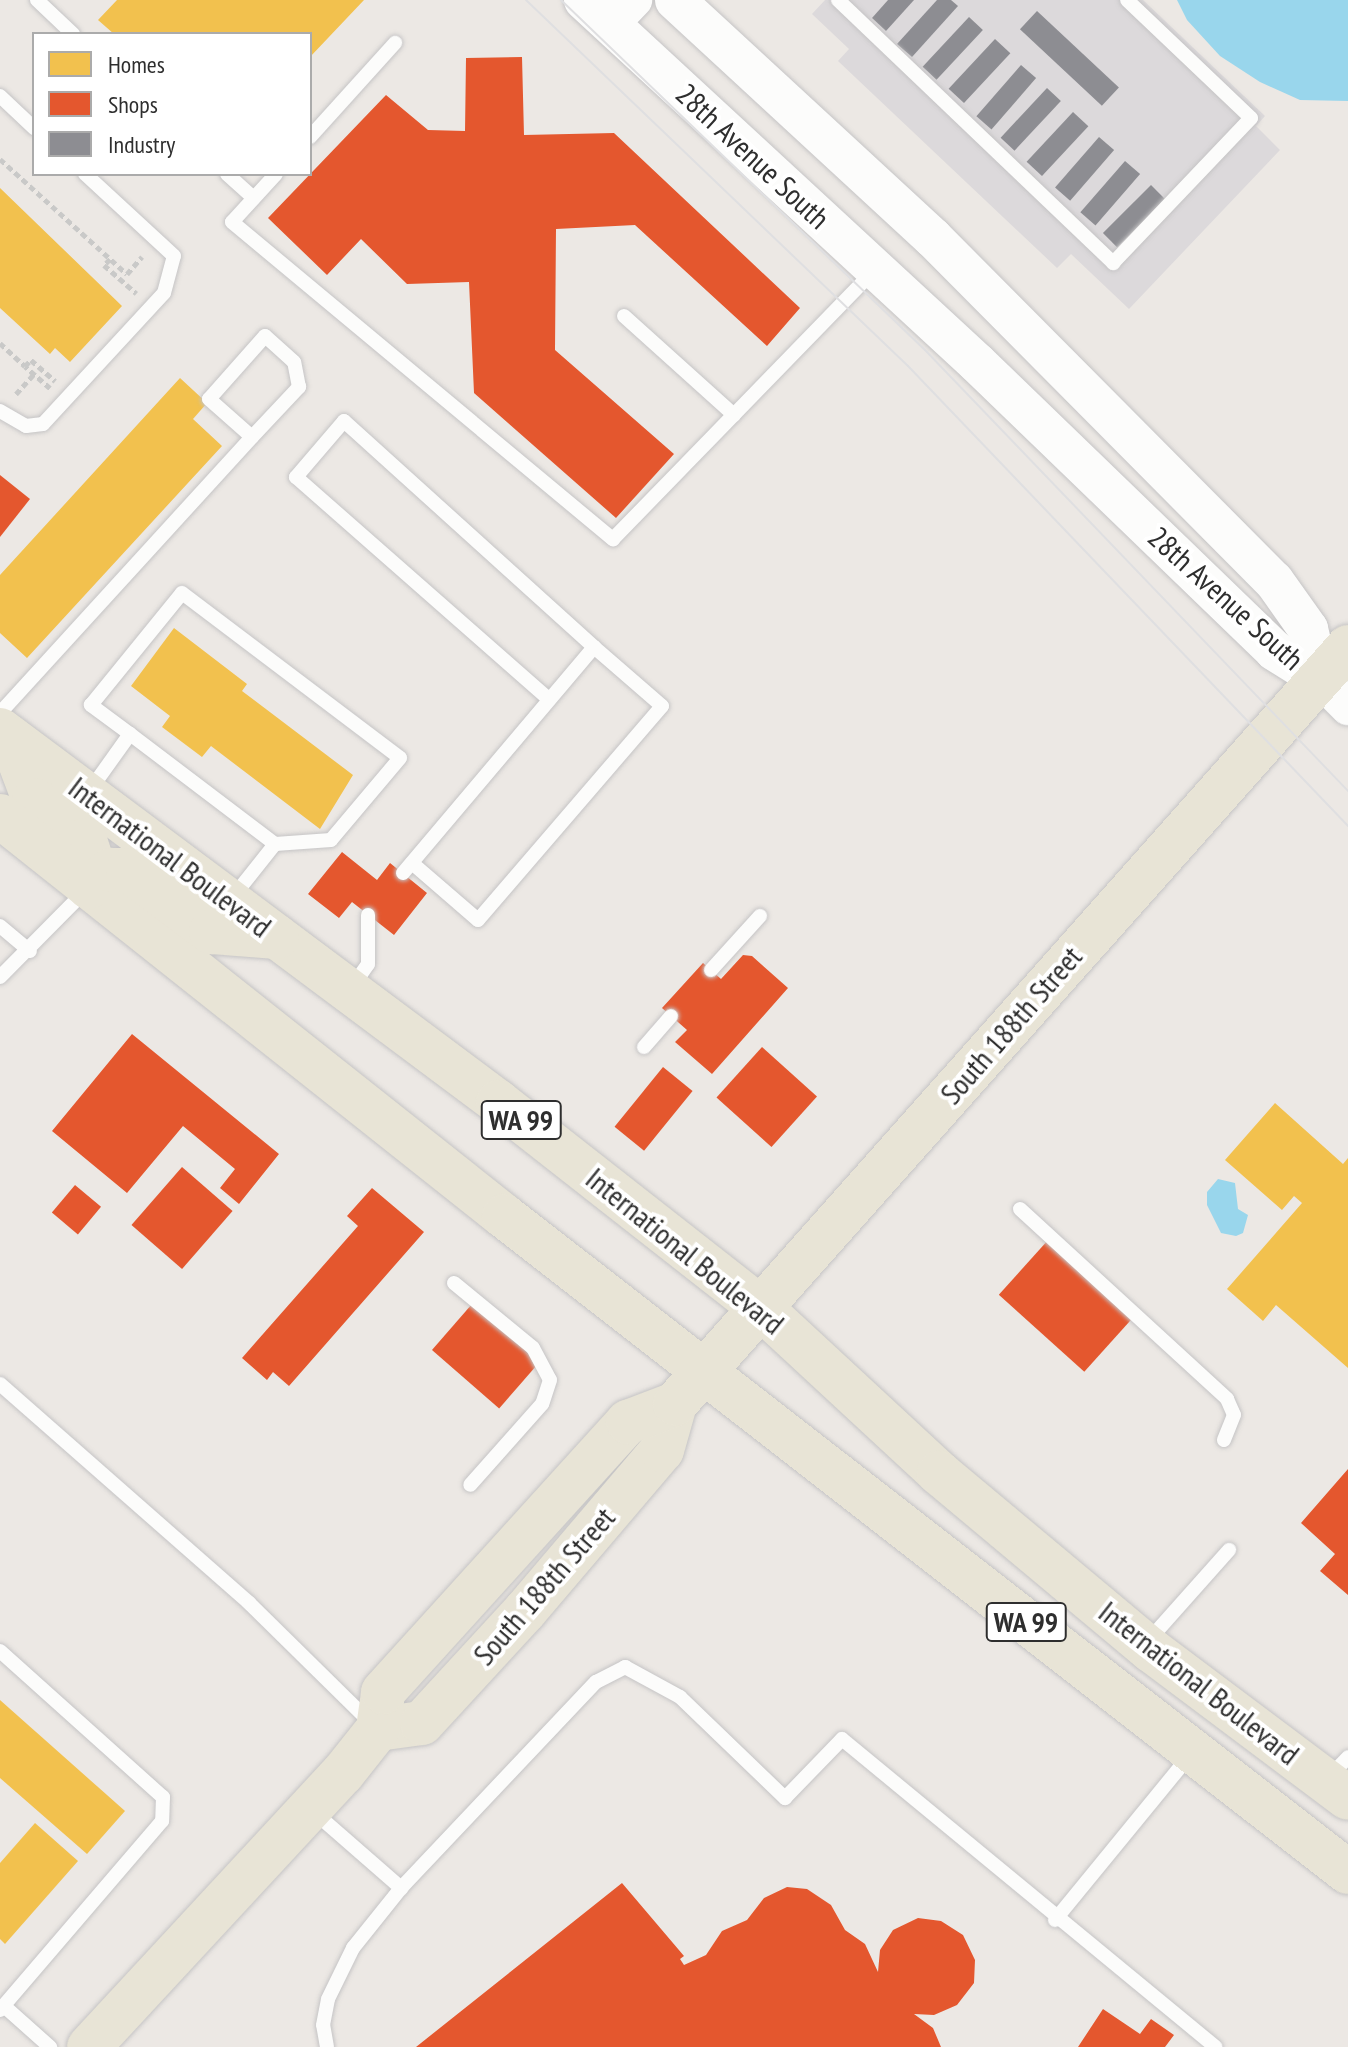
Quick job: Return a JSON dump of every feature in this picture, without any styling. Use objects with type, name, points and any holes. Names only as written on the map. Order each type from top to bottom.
[{"type":"main road","name":"28th Avenue South","points":[[675,0],[933,238],[1274,581],[1308,629],[1334,693]]},
{"type":"main road","name":"28th Avenue South","points":[[609,8],[1275,651],[1334,693]]},
{"type":"main road","name":"South 188th Street","points":[[378,1729],[422,1723],[525,1611],[662,1450],[675,1404],[1334,693],[1348,647]]},
{"type":"main road","name":"International Boulevard","points":[[4,727],[87,795],[349,991],[761,1308],[939,1473],[1145,1644],[1340,1779]]},
{"type":"main road","points":[[4,727],[34,800],[85,840],[93,865],[89,887]]},
{"type":"main road","name":"International Boulevard","points":[[0,816],[705,1372],[1348,1872]]},
{"type":"main road","points":[[89,887],[111,870],[128,870],[211,932],[277,937]]},
{"type":"main road","points":[[89,2047],[310,1809],[378,1729]]},
{"type":"lane","points":[[37,0],[71,32]]},
{"type":"lane","points":[[838,0],[1113,263],[1251,118],[1127,0]]},
{"type":"lane","points":[[312,135],[395,43]]},
{"type":"lane","points":[[0,96],[32,126]]},
{"type":"lane","points":[[0,411],[26,426],[43,424],[164,293],[174,256],[87,176]]},
{"type":"lane","points":[[229,176],[254,198]]},
{"type":"lane","points":[[274,176],[232,222],[613,539],[876,269]]},
{"type":"lane","points":[[624,316],[734,415]]},
{"type":"lane","points":[[4,727],[252,437],[299,387],[294,362],[265,336],[209,399],[252,437]]},
{"type":"lane","points":[[549,699],[296,477],[344,421],[662,706],[478,920],[408,868],[594,647]]},
{"type":"lane","points":[[182,593],[400,758],[331,840],[275,844],[91,705],[182,593]]},
{"type":"lane","points":[[87,795],[130,734]]},
{"type":"lane","points":[[229,901],[275,844]]},
{"type":"lane","points":[[0,977],[30,951],[89,887]]},
{"type":"lane","points":[[349,991],[368,964],[368,915]]},
{"type":"lane","points":[[711,970],[760,916]]},
{"type":"lane","points":[[0,926],[30,951]]},
{"type":"lane","points":[[644,1047],[671,1016]]},
{"type":"lane","points":[[1020,1209],[1227,1399],[1234,1415],[1224,1440]]},
{"type":"lane","points":[[454,1283],[533,1348],[550,1380],[542,1404],[470,1485]]},
{"type":"lane","points":[[0,1384],[249,1603],[378,1729]]},
{"type":"lane","points":[[1145,1644],[1229,1550]]},
{"type":"lane","points":[[0,1651],[163,1797],[162,1821],[2,2008],[50,2047]]},
{"type":"lane","points":[[327,2047],[323,2025],[338,1974],[401,1888],[596,1682],[625,1667],[680,1697],[785,1798],[842,1739],[1055,1920],[1215,2047]]},
{"type":"lane","points":[[1055,1920],[1193,1751]]},
{"type":"lane","points":[[310,1809],[401,1888]]},
{"type":"path","points":[[0,159],[147,292]]},
{"type":"path","points":[[127,274],[157,241]]},
{"type":"path","points":[[110,259],[104,265],[139,296],[128,307]]},
{"type":"path","points":[[0,343],[56,394]]},
{"type":"path","points":[[25,366],[31,360],[57,383],[67,372]]},
{"type":"shaded area","points":[[825,0],[1143,0],[1265,116],[1256,126],[1280,150],[1129,309],[1071,254],[1057,268],[838,61],[849,49],[812,14]]},
{"type":"water","points":[[1177,0],[1348,0],[1348,101],[1300,100],[1260,82],[1220,56],[1187,20]]},
{"type":"water","points":[[1218,1179],[1235,1183],[1238,1209],[1248,1215],[1243,1233],[1236,1236],[1221,1233],[1207,1205],[1207,1192]]},
{"type":"building: Homes","points":[[117,0],[364,0],[312,55],[312,32],[112,32],[98,20]]},
{"type":"building: Homes","points":[[0,188],[122,306],[70,362],[55,348],[50,354],[0,308]]},
{"type":"building: Homes","points":[[180,378],[207,403],[193,419],[222,446],[27,658],[0,633],[0,575]]},
{"type":"building: Homes","points":[[174,628],[247,684],[242,691],[353,775],[320,829],[211,746],[202,757],[162,727],[170,716],[131,686]]},
{"type":"building: Homes","points":[[1275,1103],[1343,1164],[1348,1158],[1348,1368],[1276,1305],[1263,1321],[1227,1289],[1302,1203],[1294,1196],[1282,1210],[1225,1160]]},
{"type":"building: Homes","points":[[0,1700],[125,1811],[87,1854],[0,1778]]},
{"type":"building: Homes","points":[[35,1823],[78,1861],[5,1944],[0,1939],[0,1863]]},
{"type":"building: Shops","points":[[522,57],[524,135],[614,133],[800,308],[767,346],[635,225],[556,229],[555,350],[674,454],[616,518],[474,393],[469,282],[407,284],[361,239],[327,275],[268,218],[308,176],[312,176],[312,172],[386,95],[428,130],[465,131],[466,58]]},
{"type":"building: Shops","points":[[0,475],[30,499],[0,537]]},
{"type":"building: Shops","points":[[342,852],[377,880],[390,863],[427,893],[394,935],[352,902],[339,918],[308,894]]},
{"type":"building: Shops","points":[[743,955],[752,956],[788,988],[712,1074],[675,1042],[687,1030],[662,1008],[703,963],[721,979]]},
{"type":"building: Shops","points":[[132,1034],[279,1154],[239,1204],[220,1188],[235,1169],[183,1126],[127,1193],[52,1131]]},
{"type":"building: Shops","points":[[762,1047],[817,1097],[771,1147],[716,1098]]},
{"type":"building: Shops","points":[[663,1067],[693,1091],[644,1151],[615,1127]]},
{"type":"building: Shops","points":[[182,1167],[233,1211],[182,1269],[131,1225]]},
{"type":"building: Shops","points":[[75,1185],[101,1207],[78,1234],[52,1213]]},
{"type":"building: Shops","points":[[372,1188],[424,1232],[289,1386],[273,1372],[267,1380],[242,1358],[358,1226],[347,1216]]},
{"type":"building: Shops","points":[[1049,1239],[1134,1316],[1084,1372],[999,1295]]},
{"type":"building: Shops","points":[[472,1304],[539,1362],[499,1408],[432,1350]]},
{"type":"building: Shops","points":[[1348,1469],[1348,1595],[1320,1571],[1335,1554],[1301,1523]]},
{"type":"building: Shops","points":[[622,1883],[684,1956],[680,1959],[684,1965],[706,1955],[722,1931],[747,1920],[764,1898],[787,1887],[807,1889],[831,1905],[845,1930],[865,1944],[878,1972],[880,1950],[893,1930],[918,1918],[941,1921],[963,1935],[975,1960],[974,1983],[957,2005],[934,2015],[914,2014],[933,2028],[941,2047],[416,2047]]},
{"type":"building: Shops","points":[[1103,2009],[1140,2034],[1151,2019],[1174,2035],[1165,2047],[1078,2047]]},
{"type":"building: Industry","points":[[888,0],[914,0],[886,31],[872,18]]},
{"type":"building: Industry","points":[[937,0],[951,0],[958,6],[912,57],[897,44]]},
{"type":"building: Industry","points":[[1037,11],[1119,87],[1102,106],[1020,29]]},
{"type":"building: Industry","points":[[969,17],[983,30],[937,80],[923,67]]},
{"type":"building: Industry","points":[[995,39],[1010,53],[964,103],[949,89]]},
{"type":"building: Industry","points":[[1021,65],[1036,78],[991,129],[976,116]]},
{"type":"building: Industry","points":[[1047,88],[1061,101],[1015,151],[1001,138]]},
{"type":"building: Industry","points":[[1073,112],[1088,126],[1042,176],[1027,162]]},
{"type":"building: Industry","points":[[1099,137],[1114,150],[1070,201],[1055,188]]},
{"type":"building: Industry","points":[[1125,161],[1140,174],[1095,225],[1080,212]]},
{"type":"building: Industry","points":[[1151,185],[1165,199],[1117,247],[1103,233]]},
{"type":"tram line","points":[[526,0],[908,366],[1348,826]]},
{"type":"tram line","points":[[561,0],[925,350],[1348,791]]}]
